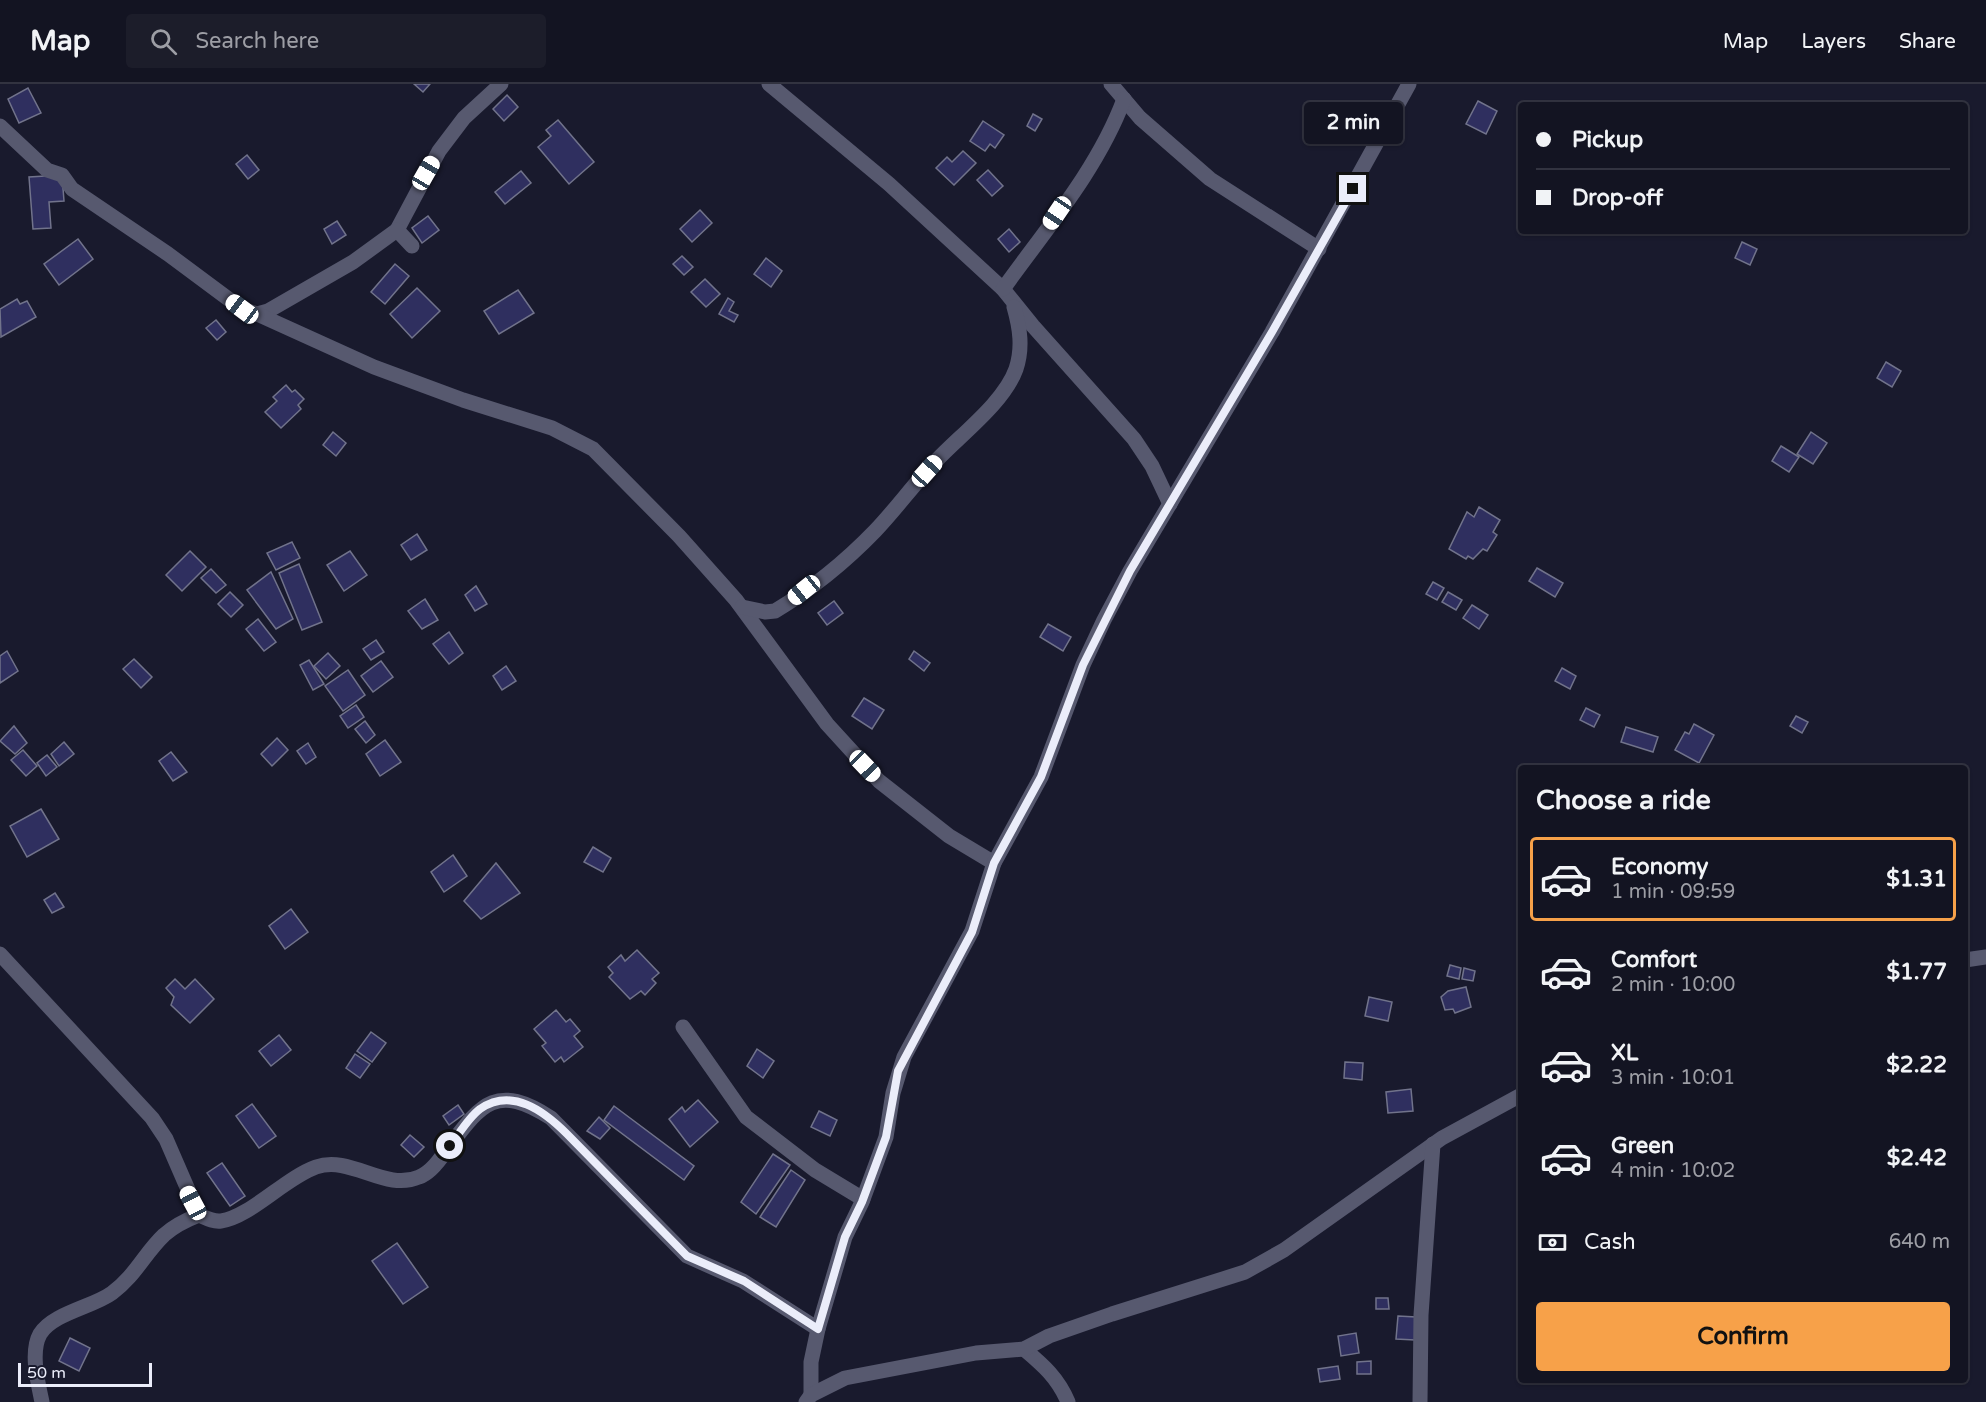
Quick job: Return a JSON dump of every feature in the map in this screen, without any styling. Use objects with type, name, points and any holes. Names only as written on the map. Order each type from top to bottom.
[{"type":"street","points":[[257,314],[268,311],[352,262],[397,230],[439,151],[464,118],[501,84]]},
{"type":"street","points":[[769,84],[889,184],[1007,294],[1134,439],[1152,466],[1170,504]]},
{"type":"street","points":[[1110,84],[1161,138],[1210,179],[1319,249]]},
{"type":"street","points":[[809,1398],[811,1362],[818,1329],[845,1237],[863,1198],[886,1137],[898,1071],[972,932],[994,863],[1041,777],[1083,665],[1104,620],[1319,249],[1409,84]]},
{"type":"street","points":[[1007,294],[1085,173],[1113,126],[1124,99]]},
{"type":"street","points":[[0,126],[47,170],[62,175],[72,189],[168,254],[242,309],[374,367],[463,400],[552,428],[581,441],[605,461],[679,536],[742,607],[814,708],[879,781],[949,836],[994,863]]},
{"type":"street","points":[[397,230],[412,246]]},
{"type":"street","points":[[742,607],[765,612],[775,611],[831,568],[873,532],[930,467],[993,402],[1015,371],[1020,351],[1021,337],[1007,294]]},
{"type":"street","points":[[0,954],[152,1118],[166,1139],[199,1215]]},
{"type":"street","points":[[1968,960],[1986,957]]},
{"type":"street","points":[[683,1027],[746,1117],[815,1170],[863,1198]]},
{"type":"street","points":[[811,1362],[817,1378],[825,1382],[976,1353],[1024,1349],[1049,1336],[1112,1314],[1179,1291],[1218,1282],[1264,1263],[1433,1144],[1518,1097]]},
{"type":"street","points":[[42,1402],[36,1343],[45,1329],[109,1295],[141,1266],[162,1237],[183,1222],[199,1215],[221,1221],[253,1205],[306,1171],[325,1164],[344,1166],[395,1180],[419,1177],[441,1158],[479,1110],[494,1101],[515,1100],[533,1106],[551,1118],[687,1256],[744,1281],[818,1329]]},
{"type":"street","points":[[1420,1402],[1421,1315],[1433,1144]]},
{"type":"street","points":[[1024,1349],[1052,1373],[1062,1386],[1068,1402]]},
{"type":"street","points":[[809,1398],[845,1378]]},
{"type":"building","points":[[414,84],[430,84],[423,92]]},
{"type":"building","points":[[28,88],[41,113],[19,123],[8,99]]},
{"type":"building","points":[[507,95],[518,107],[504,121],[493,109]]},
{"type":"building","points":[[1478,101],[1497,111],[1486,134],[1466,124]]},
{"type":"building","points":[[1033,114],[1042,119],[1035,131],[1027,126]]},
{"type":"building","points":[[558,120],[594,162],[569,184],[538,147],[551,136],[546,130]]},
{"type":"building","points":[[983,121],[1004,135],[995,148],[990,144],[985,151],[970,141]]},
{"type":"building","points":[[963,151],[976,163],[954,185],[936,168],[947,157],[952,162]]},
{"type":"building","points":[[247,155],[259,170],[248,179],[236,164]]},
{"type":"building","points":[[988,170],[1003,186],[992,196],[977,180]]},
{"type":"building","points":[[521,171],[531,183],[505,204],[495,192]]},
{"type":"building","points":[[62,175],[64,201],[49,202],[51,228],[33,229],[29,177]]},
{"type":"building","points":[[700,210],[712,223],[692,242],[680,229]]},
{"type":"building","points":[[428,216],[439,230],[422,243],[412,228]]},
{"type":"building","points":[[337,221],[346,235],[332,244],[324,229]]},
{"type":"building","points":[[1009,229],[1020,242],[1009,252],[998,239]]},
{"type":"building","points":[[78,239],[93,259],[59,285],[44,264]]},
{"type":"building","points":[[1742,242],[1757,249],[1750,265],[1735,258]]},
{"type":"building","points":[[682,256],[693,267],[684,275],[673,264]]},
{"type":"building","points":[[766,258],[782,271],[771,287],[754,274]]},
{"type":"building","points":[[395,264],[409,276],[385,304],[371,292]]},
{"type":"building","points":[[705,279],[720,294],[706,307],[691,292]]},
{"type":"building","points":[[417,288],[440,311],[412,338],[390,314]]},
{"type":"building","points":[[518,290],[534,313],[499,334],[484,311]]},
{"type":"building","points":[[728,298],[734,302],[729,311],[738,315],[734,322],[719,314]]},
{"type":"building","points":[[17,299],[20,304],[27,301],[36,317],[1,337],[0,309]]},
{"type":"building","points":[[216,320],[226,332],[217,340],[206,328]]},
{"type":"building","points":[[1886,362],[1901,371],[1892,387],[1877,378]]},
{"type":"building","points":[[286,385],[292,392],[295,390],[304,399],[298,405],[301,409],[281,428],[265,412],[277,401],[273,397]]},
{"type":"building","points":[[333,432],[346,443],[336,456],[323,445]]},
{"type":"building","points":[[1811,432],[1827,443],[1813,464],[1797,454]]},
{"type":"building","points":[[1781,446],[1799,457],[1789,472],[1772,461]]},
{"type":"building","points":[[1479,507],[1500,520],[1493,532],[1497,535],[1487,551],[1483,549],[1473,559],[1468,556],[1466,559],[1449,549],[1467,512],[1474,517]]},
{"type":"building","points":[[417,534],[427,550],[411,560],[401,545]]},
{"type":"building","points":[[292,542],[300,558],[276,570],[267,553]]},
{"type":"building","points":[[190,551],[206,567],[182,591],[166,575]]},
{"type":"building","points":[[350,551],[367,575],[344,591],[327,565]]},
{"type":"building","points":[[299,564],[322,622],[302,630],[279,573]]},
{"type":"building","points":[[1537,568],[1563,583],[1555,597],[1529,581]]},
{"type":"building","points":[[211,569],[226,585],[216,593],[201,578]]},
{"type":"building","points":[[271,572],[293,619],[276,629],[247,590]]},
{"type":"building","points":[[1433,582],[1444,588],[1437,600],[1426,594]]},
{"type":"building","points":[[476,586],[487,604],[475,611],[465,595]]},
{"type":"building","points":[[230,592],[243,605],[231,617],[218,604]]},
{"type":"building","points":[[1448,592],[1462,600],[1456,610],[1442,602]]},
{"type":"building","points":[[425,599],[438,620],[422,629],[408,611]]},
{"type":"building","points":[[834,601],[843,613],[827,625],[818,613]]},
{"type":"building","points":[[1472,605],[1488,615],[1479,629],[1463,618]]},
{"type":"building","points":[[258,619],[276,642],[264,651],[246,629]]},
{"type":"building","points":[[1048,624],[1071,637],[1063,651],[1040,637]]},
{"type":"building","points":[[449,632],[463,653],[449,664],[433,644]]},
{"type":"building","points":[[376,640],[384,652],[371,660],[363,649]]},
{"type":"building","points":[[7,651],[18,671],[0,683],[0,656]]},
{"type":"building","points":[[914,651],[930,663],[924,671],[909,659]]},
{"type":"building","points":[[328,653],[340,666],[326,679],[314,666]]},
{"type":"building","points":[[134,659],[152,677],[141,688],[123,669]]},
{"type":"building","points":[[309,660],[324,684],[313,690],[300,665]]},
{"type":"building","points":[[381,661],[393,677],[373,692],[361,676]]},
{"type":"building","points":[[506,666],[516,681],[502,690],[493,676]]},
{"type":"building","points":[[1562,668],[1576,676],[1570,689],[1555,681]]},
{"type":"building","points":[[348,670],[365,695],[343,711],[325,686]]},
{"type":"building","points":[[864,698],[884,710],[872,729],[852,716]]},
{"type":"building","points":[[356,705],[364,717],[348,728],[340,716]]},
{"type":"building","points":[[1586,708],[1600,715],[1594,727],[1580,720]]},
{"type":"building","points":[[1796,716],[1808,722],[1802,733],[1790,726]]},
{"type":"building","points":[[365,721],[375,735],[366,743],[355,729]]},
{"type":"building","points":[[1694,724],[1714,735],[1699,763],[1675,750],[1685,732],[1689,734]]},
{"type":"building","points":[[14,726],[27,743],[15,754],[0,741]]},
{"type":"building","points":[[1626,727],[1658,737],[1653,752],[1621,742]]},
{"type":"building","points":[[277,738],[288,750],[272,766],[261,754]]},
{"type":"building","points":[[385,740],[401,762],[380,776],[366,754]]},
{"type":"building","points":[[64,742],[74,754],[59,766],[51,754]]},
{"type":"building","points":[[308,743],[316,757],[306,764],[297,751]]},
{"type":"building","points":[[23,750],[37,766],[26,776],[11,760]]},
{"type":"building","points":[[171,752],[187,772],[173,781],[159,761]]},
{"type":"building","points":[[47,755],[57,767],[46,776],[37,763]]},
{"type":"building","points":[[41,809],[59,839],[27,857],[10,826]]},
{"type":"building","points":[[593,847],[611,858],[603,872],[584,862]]},
{"type":"building","points":[[453,855],[467,876],[444,892],[431,872]]},
{"type":"building","points":[[496,863],[520,893],[481,919],[464,901]]},
{"type":"building","points":[[55,893],[64,907],[52,913],[44,900]]},
{"type":"building","points":[[291,909],[308,932],[285,949],[269,926]]},
{"type":"building","points":[[637,950],[659,973],[652,979],[656,983],[645,995],[641,991],[630,999],[609,977],[613,973],[608,967],[621,955],[625,961]]},
{"type":"building","points":[[1450,965],[1461,968],[1459,979],[1447,976]]},
{"type":"building","points":[[1464,968],[1475,971],[1473,981],[1462,979]]},
{"type":"building","points":[[175,979],[185,989],[195,979],[214,999],[190,1023],[171,1005],[174,997],[166,988]]},
{"type":"building","points":[[1466,987],[1471,1007],[1455,1013],[1453,1009],[1445,1010],[1441,997],[1448,991]]},
{"type":"building","points":[[1369,997],[1392,1002],[1388,1021],[1365,1016]]},
{"type":"building","points":[[556,1010],[566,1022],[570,1019],[580,1031],[574,1036],[583,1047],[564,1062],[561,1057],[555,1062],[542,1046],[546,1043],[534,1029]]},
{"type":"building","points":[[371,1032],[386,1043],[372,1062],[357,1051]]},
{"type":"building","points":[[279,1035],[291,1050],[271,1066],[259,1051]]},
{"type":"building","points":[[757,1049],[774,1061],[763,1078],[747,1066]]},
{"type":"building","points":[[355,1054],[370,1064],[360,1078],[346,1068]]},
{"type":"building","points":[[1345,1062],[1363,1063],[1362,1080],[1344,1078]]},
{"type":"building","points":[[1411,1089],[1413,1111],[1388,1113],[1386,1092]]},
{"type":"building","points":[[698,1100],[718,1122],[690,1147],[669,1119],[682,1107],[685,1112]]},
{"type":"building","points":[[252,1104],[276,1136],[259,1148],[236,1116]]},
{"type":"building","points":[[458,1105],[464,1114],[449,1125],[443,1116]]},
{"type":"building","points":[[614,1106],[694,1166],[684,1180],[604,1120]]},
{"type":"building","points":[[819,1111],[837,1120],[830,1136],[811,1127]]},
{"type":"building","points":[[599,1117],[610,1128],[600,1139],[587,1131]]},
{"type":"building","points":[[410,1135],[424,1147],[414,1157],[401,1145]]},
{"type":"building","points":[[773,1154],[790,1165],[756,1214],[741,1202]]},
{"type":"building","points":[[222,1163],[245,1196],[230,1206],[207,1173]]},
{"type":"building","points":[[791,1170],[805,1180],[776,1227],[760,1217]]},
{"type":"building","points":[[397,1243],[428,1287],[403,1304],[372,1261]]},
{"type":"building","points":[[1376,1298],[1388,1298],[1389,1309],[1376,1309]]},
{"type":"building","points":[[1398,1316],[1416,1317],[1415,1340],[1396,1339]]},
{"type":"building","points":[[1356,1333],[1359,1353],[1341,1356],[1338,1336]]},
{"type":"building","points":[[70,1338],[90,1348],[79,1371],[59,1361]]},
{"type":"building","points":[[1371,1361],[1371,1374],[1357,1374],[1357,1362]]},
{"type":"building","points":[[1338,1366],[1340,1379],[1320,1382],[1318,1369]]},
{"type":"route","points":[[450,1146],[471,1118],[494,1101],[515,1100],[533,1106],[551,1118],[584,1149],[687,1256],[744,1281],[818,1329],[845,1237],[862,1202],[886,1137],[898,1071],[972,932],[994,863],[1041,777],[1083,665],[1104,620],[1130,571],[1272,332],[1353,189]]}]
